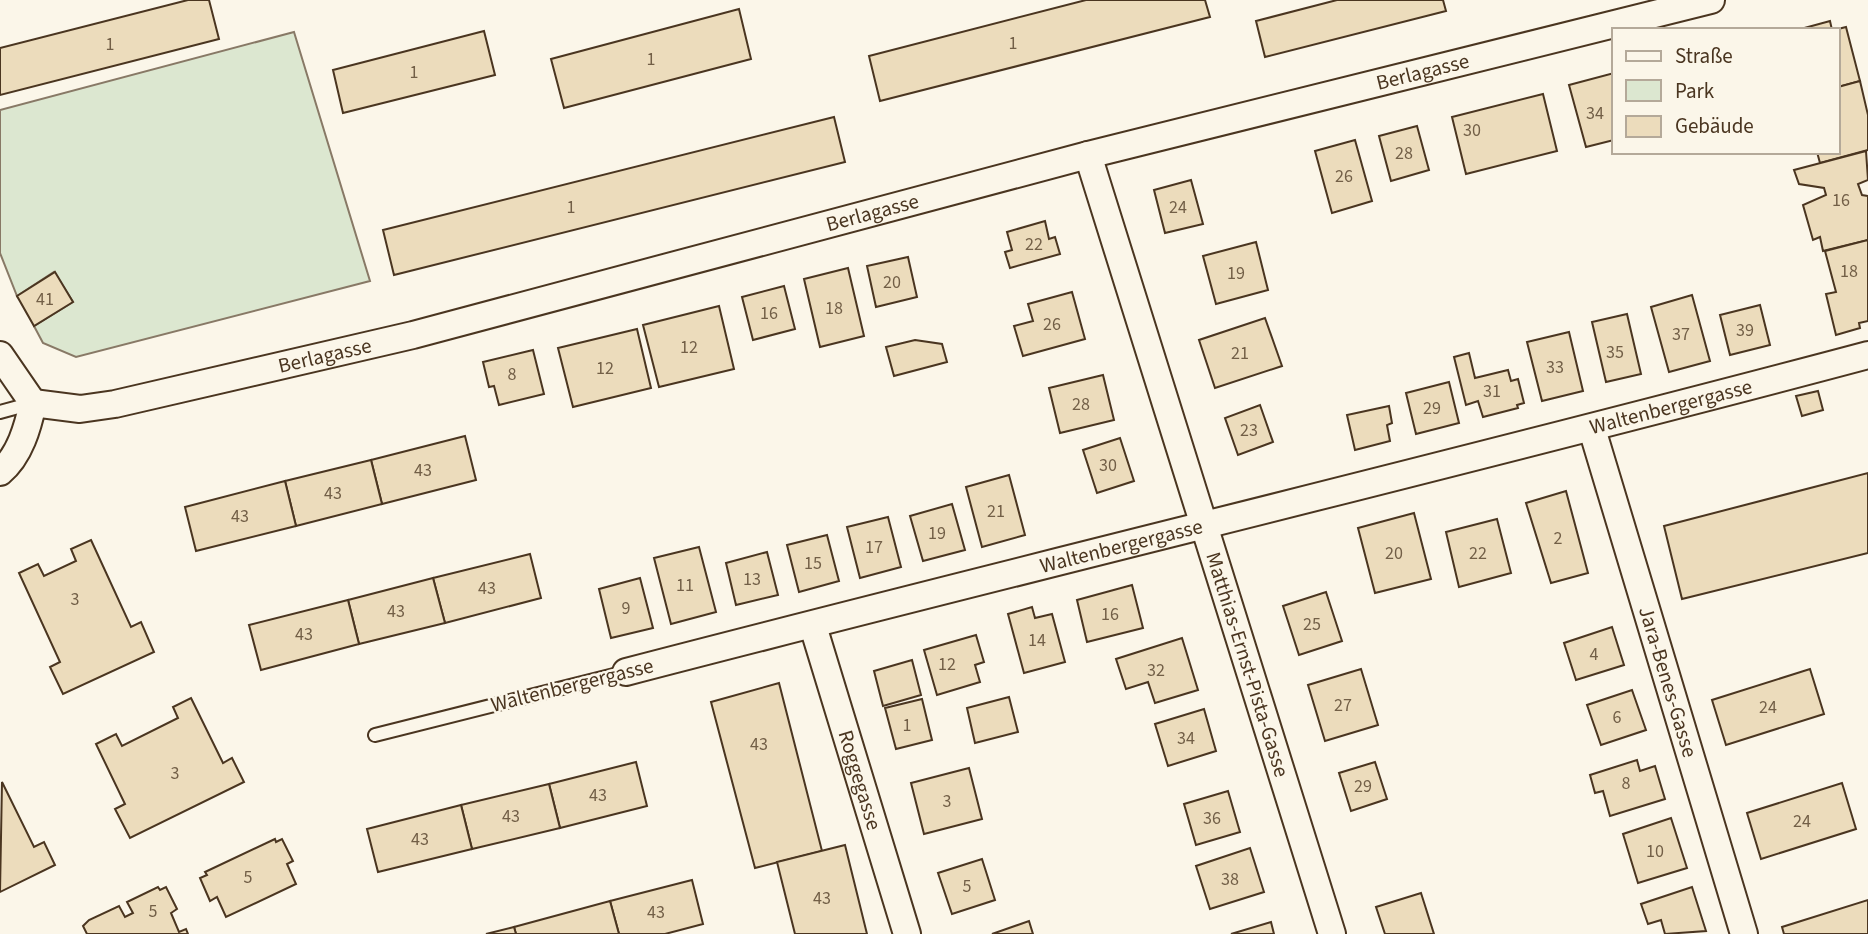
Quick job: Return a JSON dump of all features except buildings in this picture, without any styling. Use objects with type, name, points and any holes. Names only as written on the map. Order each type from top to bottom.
[{"type":"street","name":"Berlagasse","points":[[33,403],[80,409],[115,404],[400,338],[1088,155],[1711,0]]},
{"type":"street","name":"Matthias-Ernst-Pista-Gasse","points":[[1088,155],[1332,934]]},
{"type":"street","points":[[0,355],[33,403],[26,430],[7,467],[0,472]]},
{"type":"street","name":"Waltenbergergasse","points":[[626,672],[1202,524],[1592,429],[1868,355]]},
{"type":"street","name":"Jara-Benes-Gasse","points":[[1592,429],[1744,934]]},
{"type":"street","name":"Roggegasse","points":[[813,626],[907,934]]},
{"type":"lane","points":[[0,412],[33,403]]},
{"type":"lane","name":"Waltenbergergasse","points":[[375,735],[626,672]]},
{"type":"green space","points":[[294,32],[370,281],[76,357],[43,343],[34,326],[73,302],[54,272],[17,296],[0,253],[0,110]]}]
